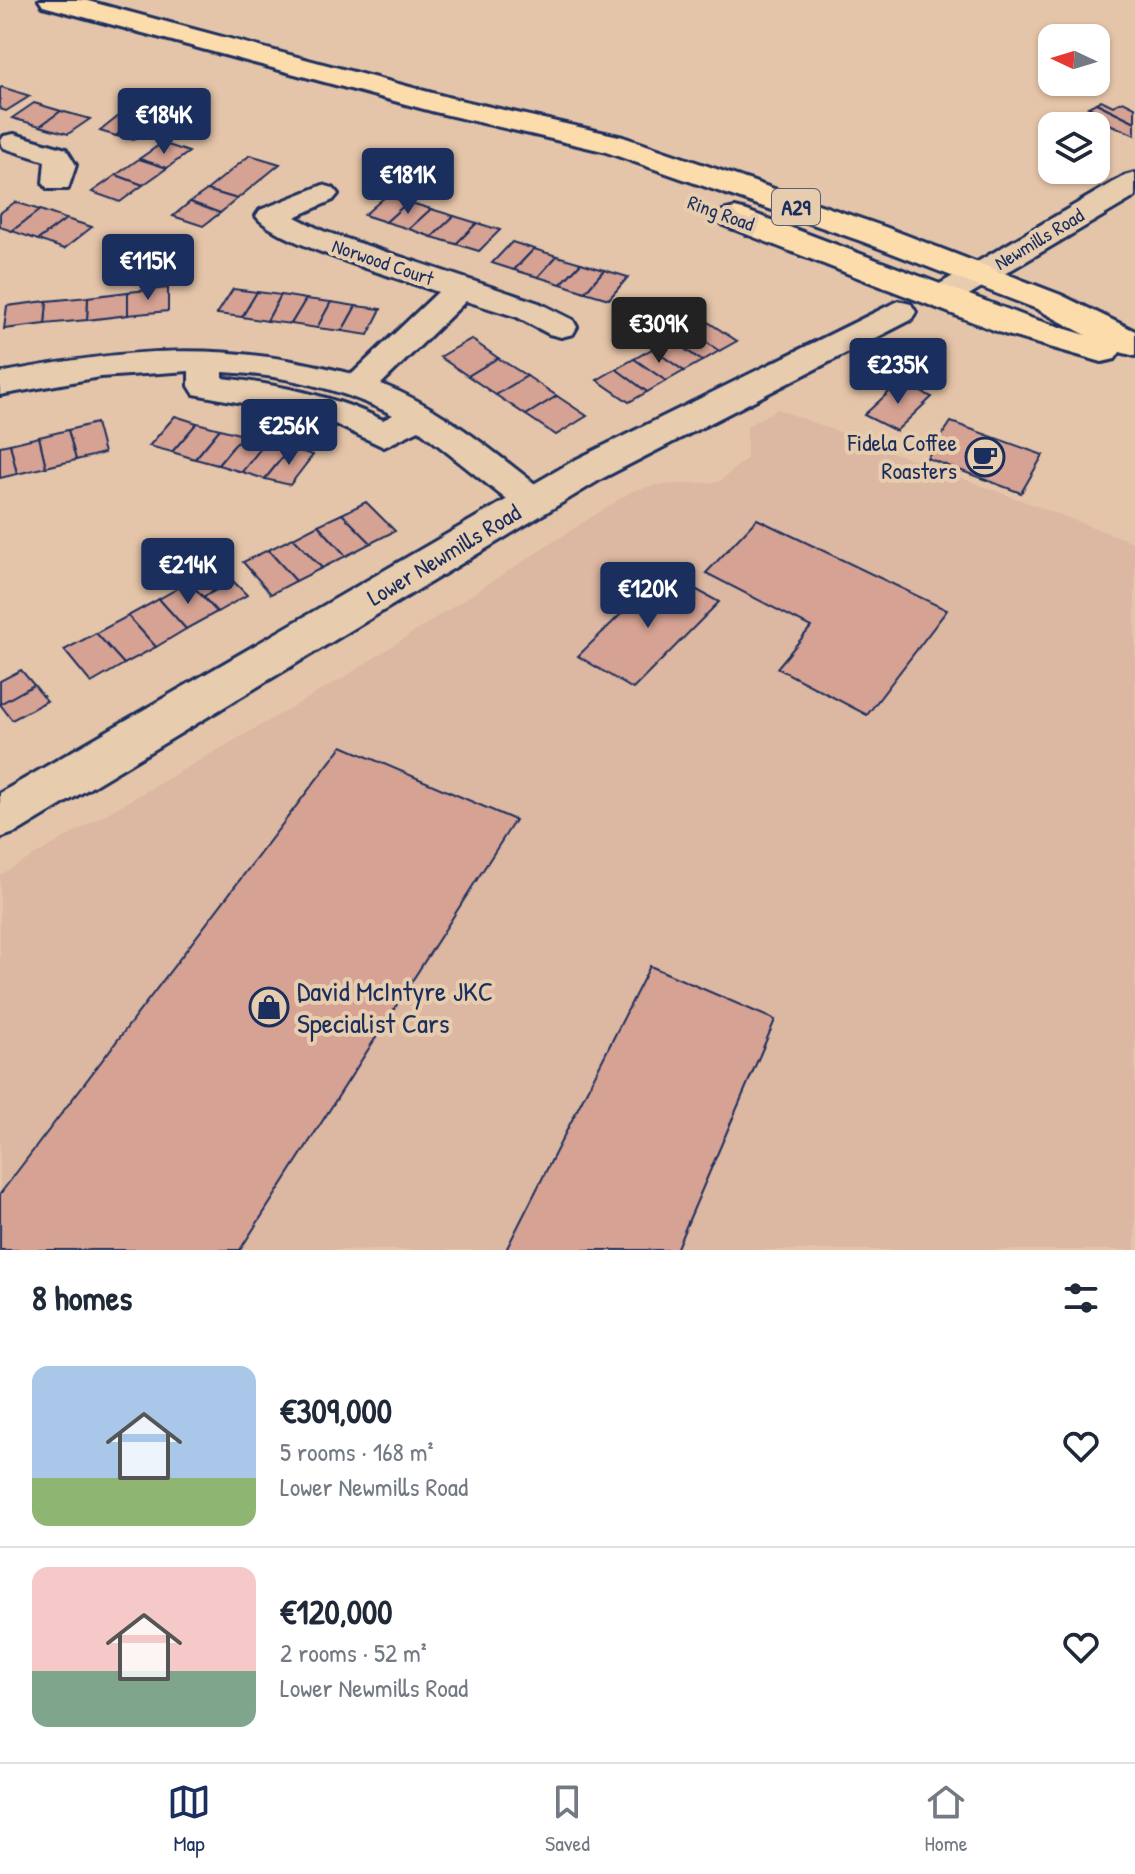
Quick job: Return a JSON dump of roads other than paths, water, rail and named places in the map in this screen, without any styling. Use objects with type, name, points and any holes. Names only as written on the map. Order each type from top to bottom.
[{"type":"main road","name":"Ring Road","points":[[53,0],[446,106],[612,144],[1049,302],[1135,345]]},
{"type":"main road","name":"Ring Road","points":[[446,106],[587,164],[1017,326],[1135,361]]},
{"type":"street","points":[[5,144],[56,155],[62,165],[58,183]]},
{"type":"street","name":"Newmills Road","points":[[943,296],[1135,183]]},
{"type":"street","name":"Norwood Court","points":[[323,194],[271,216],[312,237],[528,310],[561,327]]},
{"type":"street","name":"Norwood Court","points":[[357,388],[460,289]]},
{"type":"street","name":"Lower Newmills Road","points":[[0,818],[589,469],[844,341],[891,330]]},
{"type":"street","points":[[206,359],[206,386],[278,396],[334,410],[384,435],[419,415]]},
{"type":"street","points":[[0,384],[86,365],[206,359],[258,362],[311,373],[357,388],[419,415],[534,502]]},
{"type":"place","name":"Fidela Coffee Roasters","points":[[985,457]]},
{"type":"place","name":"David McIntyre JKC Specialist Cars","points":[[269,1007]]}]
